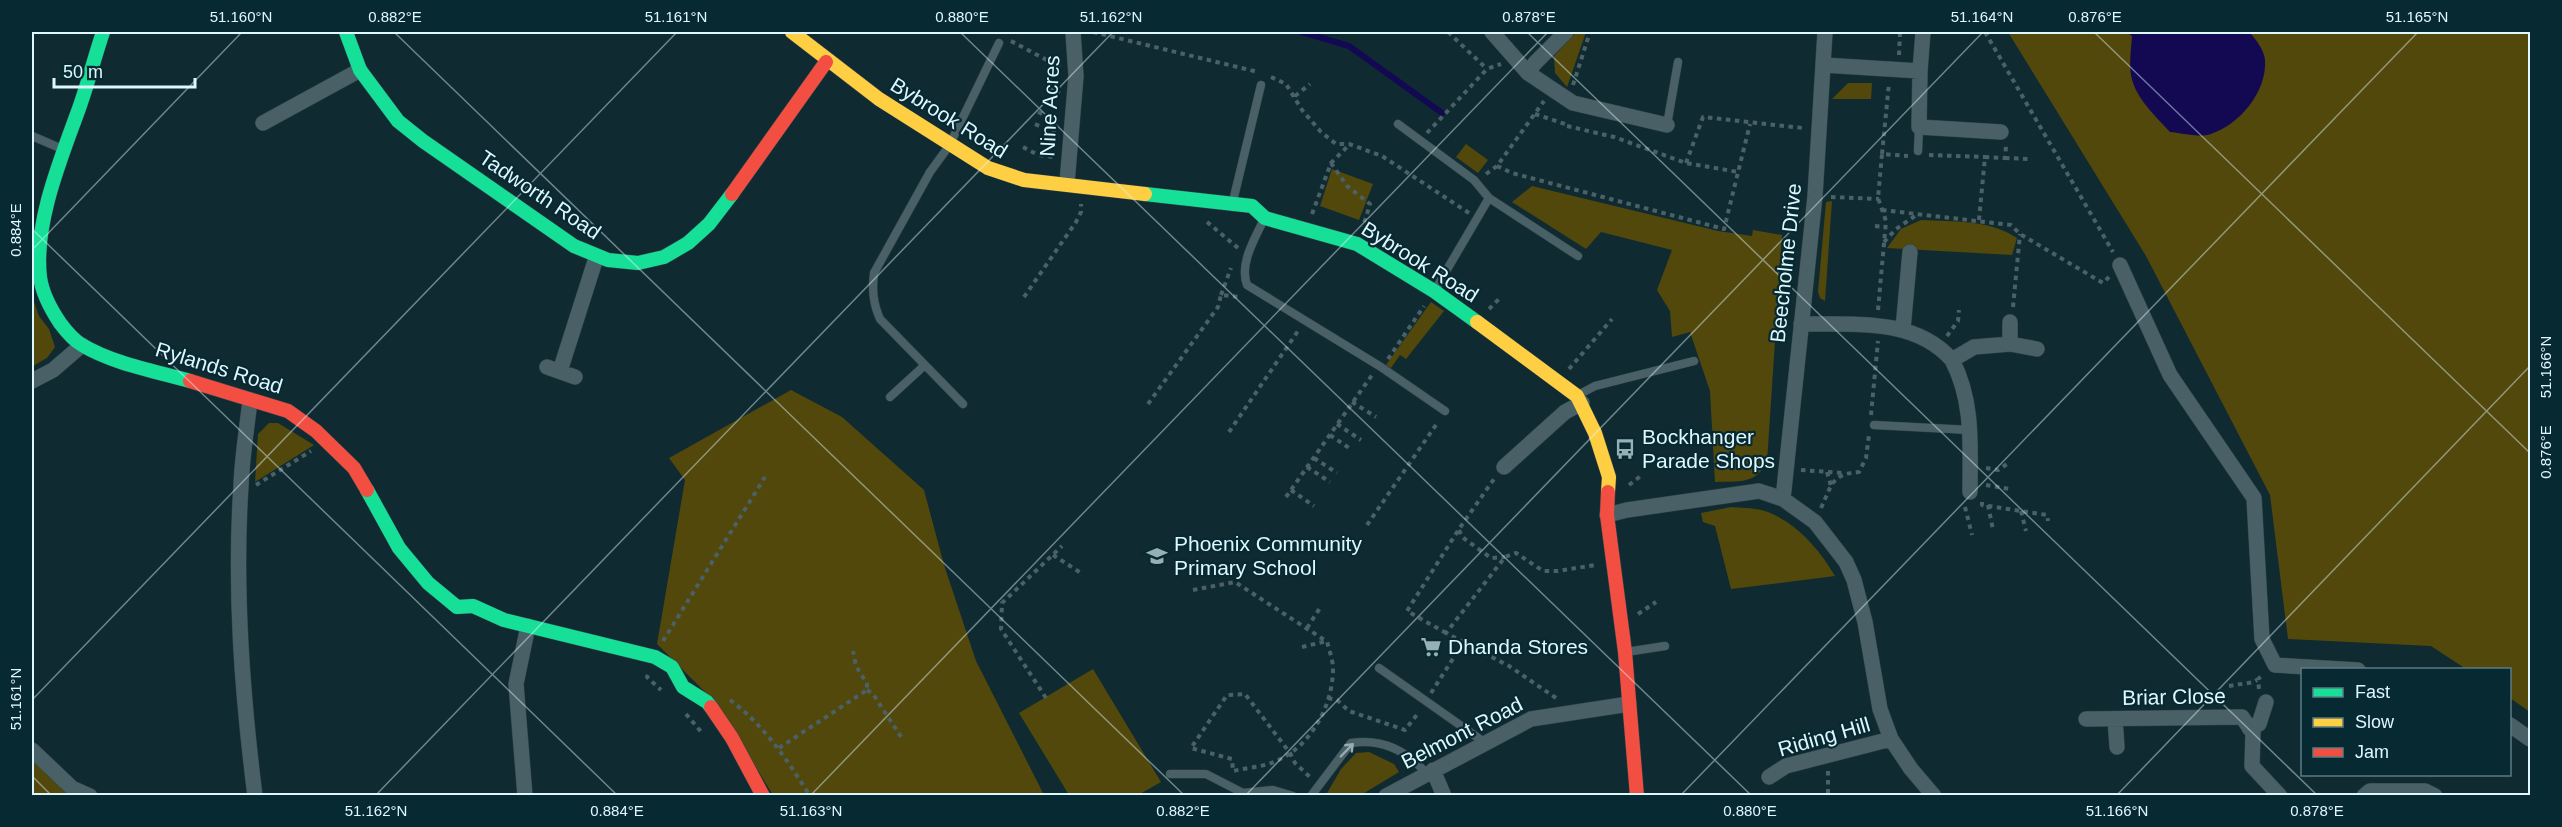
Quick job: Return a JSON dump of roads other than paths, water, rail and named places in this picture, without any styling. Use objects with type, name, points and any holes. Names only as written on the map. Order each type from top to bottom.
[{"type":"street","name":"Rylands Road","points":[[103,32],[77,114],[63,149],[47,208],[39,255],[40,280],[54,314],[68,333],[82,345],[113,358],[288,411],[327,441],[354,468],[399,548],[440,595],[457,607],[473,606],[504,620],[659,653],[672,667],[683,687],[707,702],[732,738],[763,795]]},
{"type":"street","name":"Tadworth Road","points":[[346,32],[360,70],[398,121],[574,246],[596,258],[621,262],[646,262],[665,256],[701,233],[715,218],[783,119],[826,62]]},
{"type":"street","name":"Bybrook Road","points":[[792,32],[826,62],[949,146],[994,173],[1024,180],[1233,202],[1251,206],[1265,218],[1358,244],[1434,291],[1579,399]]},
{"type":"street","name":"Nine Acres","points":[[1073,32],[1077,76],[1069,160],[1074,184]]},
{"type":"street","points":[[1492,32],[1528,73],[1571,101],[1667,125]]},
{"type":"street","points":[[1528,73],[1566,32]]},
{"type":"street","name":"Beecholme Drive","points":[[1783,498],[1815,196],[1825,32]]},
{"type":"street","points":[[1923,32],[1919,127],[2001,132]]},
{"type":"street","points":[[1823,65],[1920,71]]},
{"type":"street","points":[[263,123],[360,70]]},
{"type":"street","points":[[1903,329],[1910,252]]},
{"type":"street","points":[[575,377],[553,369],[596,258]]},
{"type":"street","points":[[2121,265],[2170,375],[2254,498],[2262,639],[2275,665],[2337,668]]},
{"type":"street","points":[[2010,322],[2010,344]]},
{"type":"street","points":[[1801,324],[1877,331],[1903,329],[1931,342],[1952,360],[1963,386],[1971,430],[1970,492]]},
{"type":"street","points":[[1952,360],[1974,347],[2010,344],[2037,349]]},
{"type":"street","points":[[32,381],[53,370],[82,345]]},
{"type":"street","points":[[1504,467],[1579,399],[1595,433],[1610,477],[1608,515],[1625,652],[1636,795]]},
{"type":"street","points":[[250,400],[241,484],[240,632],[254,795]]},
{"type":"street","points":[[1608,515],[1627,510],[1759,491],[1783,498],[1815,522],[1846,562],[1854,580],[1865,622],[1880,709],[1891,740],[1911,769],[1934,795]]},
{"type":"street","points":[[525,795],[516,684],[528,626]]},
{"type":"street","points":[[2249,728],[2259,723],[2266,702]]},
{"type":"street","name":"Belmont Road","points":[[1386,795],[1531,719],[1629,704]]},
{"type":"street","name":"Briar Close","points":[[2086,719],[2242,717],[2253,733],[2252,766],[2280,795]]},
{"type":"street","points":[[2115,719],[2117,747]]},
{"type":"street","points":[[2511,727],[2530,739]]},
{"type":"street","name":"Riding Hill","points":[[1769,777],[1786,766],[1891,740]]},
{"type":"street","points":[[32,750],[72,788],[90,795]]},
{"type":"street","points":[[1430,772],[1444,795]]},
{"type":"street","points":[[2364,795],[2370,791],[2424,790],[2435,795]]},
{"type":"lane","points":[[963,404],[880,319],[873,294],[874,273],[930,172],[949,146],[999,43]]},
{"type":"lane","points":[[1667,125],[1678,62]]},
{"type":"lane","points":[[1233,202],[1261,85]]},
{"type":"lane","points":[[1398,124],[1474,180],[1489,198],[1578,256]]},
{"type":"lane","points":[[1918,154],[1919,127]]},
{"type":"lane","points":[[32,136],[63,149]]},
{"type":"lane","points":[[1434,291],[1489,198]]},
{"type":"lane","points":[[1265,218],[1244,270],[1247,285],[1381,367],[1444,411]]},
{"type":"lane","points":[[1579,399],[1595,386],[1694,361]]},
{"type":"lane","points":[[890,397],[925,365]]},
{"type":"lane","points":[[1874,425],[1971,430]]},
{"type":"lane","points":[[1625,652],[1665,646]]},
{"type":"lane","points":[[1379,668],[1425,702],[1446,713],[1484,742]]},
{"type":"lane","points":[[1311,795],[1351,743],[1365,741],[1397,748],[1430,772]]},
{"type":"lane","points":[[1170,774],[1206,774],[1243,793],[1273,790],[1293,795]]},
{"type":"waterway","points":[[1302,32],[1349,46],[1442,113]]},
{"type":"place","name":"Bockhanger Parade Shops","points":[[1625,449]]},
{"type":"place","name":"Phoenix Community Primary School","points":[[1157,556]]},
{"type":"place","name":"Dhanda Stores","points":[[1431,647]]}]
